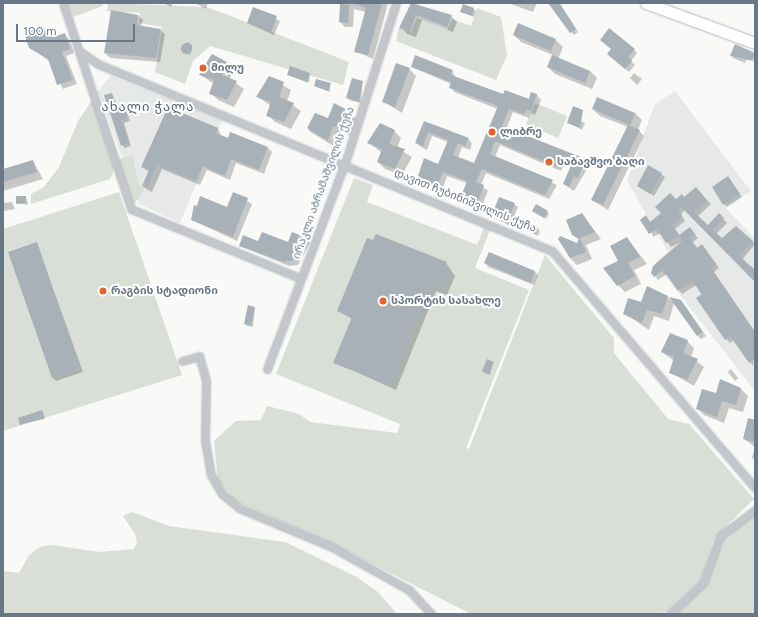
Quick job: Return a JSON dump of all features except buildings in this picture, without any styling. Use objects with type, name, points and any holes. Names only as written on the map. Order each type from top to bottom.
[{"type":"street","points":[[63,3],[81,52],[88,78],[131,209],[300,278]]},
{"type":"street","name":"ირაკლი აბრამაშვილის ქუჩა","points":[[267,369],[300,278],[346,163],[396,3]]},
{"type":"street","points":[[646,3],[755,43]]},
{"type":"street","name":"დავით ჩუბინიშვილის ქუჩა","points":[[81,52],[98,64],[346,163],[552,251],[755,488]]},
{"type":"street","points":[[88,78],[98,64]]},
{"type":"street","points":[[182,362],[199,356],[206,381],[205,442],[211,475],[222,494],[239,508],[330,546],[409,590],[431,614]]},
{"type":"street","points":[[671,614],[703,583],[720,536],[755,510]]},
{"type":"shaded area","points":[[68,3],[102,3],[103,6],[73,17]]},
{"type":"shaded area","points":[[108,3],[206,7],[349,62],[343,85],[210,46],[193,61],[185,84],[155,72],[162,27],[139,23],[140,13],[107,11]]},
{"type":"shaded area","points":[[477,8],[501,17],[507,55],[496,80],[396,41],[399,28],[411,32],[417,18],[447,30],[452,19],[471,26]]},
{"type":"shaded area","points":[[111,76],[222,120],[180,223],[139,204],[98,91]]},
{"type":"shaded area","points":[[675,91],[751,191],[725,207],[755,239],[755,391],[655,263],[668,252],[627,181],[655,104]]},
{"type":"shaded area","points":[[93,99],[114,170],[110,179],[31,204],[31,194],[44,187],[59,167],[78,121]]},
{"type":"shaded area","points":[[535,103],[567,116],[558,138],[526,124]]},
{"type":"shaded area","points":[[132,155],[139,185],[145,188],[135,203],[129,200],[117,160]]},
{"type":"shaded area","points":[[354,178],[373,185],[367,202],[477,245],[484,228],[490,230],[475,268],[529,290],[466,448],[469,449],[545,255],[614,338],[614,353],[668,419],[689,424],[754,499],[714,538],[700,581],[670,610],[661,614],[471,614],[335,545],[235,501],[218,481],[214,441],[236,421],[261,420],[267,406],[299,414],[310,422],[397,433],[400,424],[276,374]]},
{"type":"shaded area","points":[[119,192],[182,375],[3,431],[3,229]]},
{"type":"shaded area","points":[[132,512],[169,526],[285,542],[355,576],[378,592],[397,614],[3,614],[3,571],[19,573],[29,555],[40,547],[52,545],[100,552],[134,549],[137,542],[135,534],[123,516]]},
{"type":"shaded area","points":[[755,514],[755,614],[678,614],[707,583],[723,539]]},
{"type":"place","name":"მილუ","points":[[203,68]]},
{"type":"place","name":"ლიბრე","points":[[492,132]]},
{"type":"place","name":"საბავშვო ბაღი","points":[[549,162]]},
{"type":"place","name":"რაგბის სტადიონი","points":[[103,291]]},
{"type":"place","name":"სპორტის სასახლე","points":[[383,301]]},
{"type":"district","name":"ახალი ჭალა","points":[[148,107]]}]
